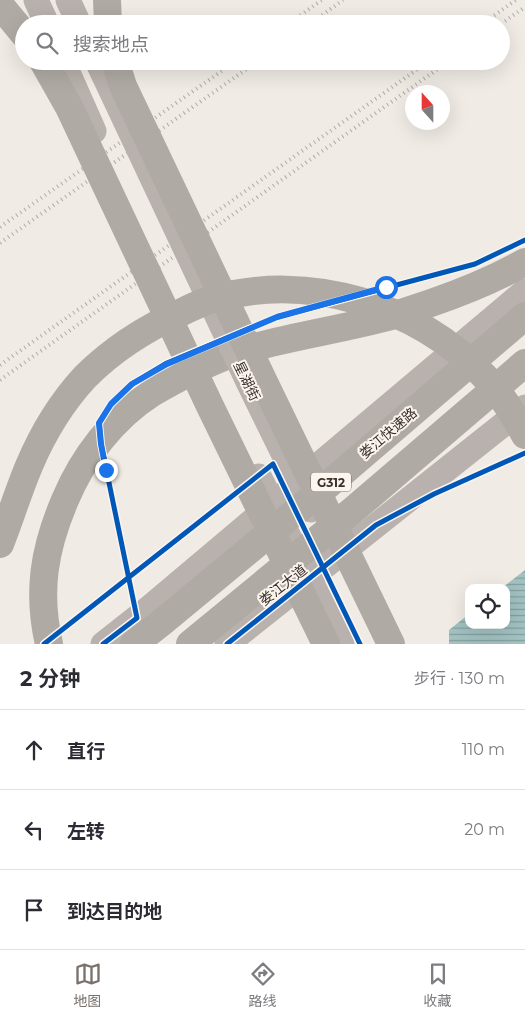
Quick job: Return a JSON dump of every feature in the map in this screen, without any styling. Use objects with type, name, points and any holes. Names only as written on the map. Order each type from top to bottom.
[{"type":"highway","points":[[107,0],[108,15]]},
{"type":"highway","points":[[0,5],[15,23]]},
{"type":"highway","points":[[48,70],[69,107],[209,404],[326,644]]},
{"type":"highway","points":[[118,70],[123,86],[391,644]]},
{"type":"highway","points":[[49,644],[44,620],[43,585],[55,526],[76,477],[96,447],[108,431],[136,405],[152,393],[192,371],[229,355],[251,348],[396,315],[456,294],[525,262]]},
{"type":"highway","points":[[0,544],[34,455],[64,404],[86,377],[122,345],[157,323],[198,304],[230,295],[280,290],[317,292],[343,296],[398,314],[440,338],[484,375],[513,412],[525,435]]},
{"type":"highway","name":"娄江快速路","points":[[134,644],[337,477],[525,316]]},
{"type":"highway","name":"G312","points":[[190,644],[359,505],[525,363]]},
{"type":"main road","points":[[36,0],[43,15]]},
{"type":"main road","points":[[68,0],[76,15]]},
{"type":"main road","points":[[68,70],[108,162],[213,382],[342,644]]},
{"type":"main road","name":"星湖街","points":[[101,70],[250,386],[376,644]]},
{"type":"main road","name":"G312","points":[[103,644],[150,607],[525,291]]},
{"type":"main road","name":"娄江大道","points":[[227,644],[525,407]]},
{"type":"water","points":[[525,570],[525,644],[449,644],[449,630],[465,617],[465,629],[510,629],[510,584],[507,584]]},
{"type":"railway","points":[[301,15],[322,0]]},
{"type":"railway","points":[[322,15],[343,0]]},
{"type":"railway","points":[[495,15],[516,0]]},
{"type":"railway","points":[[510,18],[525,7]]},
{"type":"railway","points":[[0,227],[223,70]]},
{"type":"railway","points":[[0,243],[245,70]]},
{"type":"railway","points":[[0,365],[416,70]]},
{"type":"railway","points":[[0,380],[436,70]]},
{"type":"cycle path","points":[[103,644],[137,618],[101,444],[99,423],[111,404],[132,384],[167,363],[277,317],[475,264],[525,240]]},
{"type":"cycle path","points":[[227,644],[376,525],[434,494],[525,453]]},
{"type":"cycle path","points":[[44,644],[273,464],[360,644]]},
{"type":"route","points":[[106,470],[99,423],[111,404],[132,384],[167,364],[277,317],[386,287]]}]
